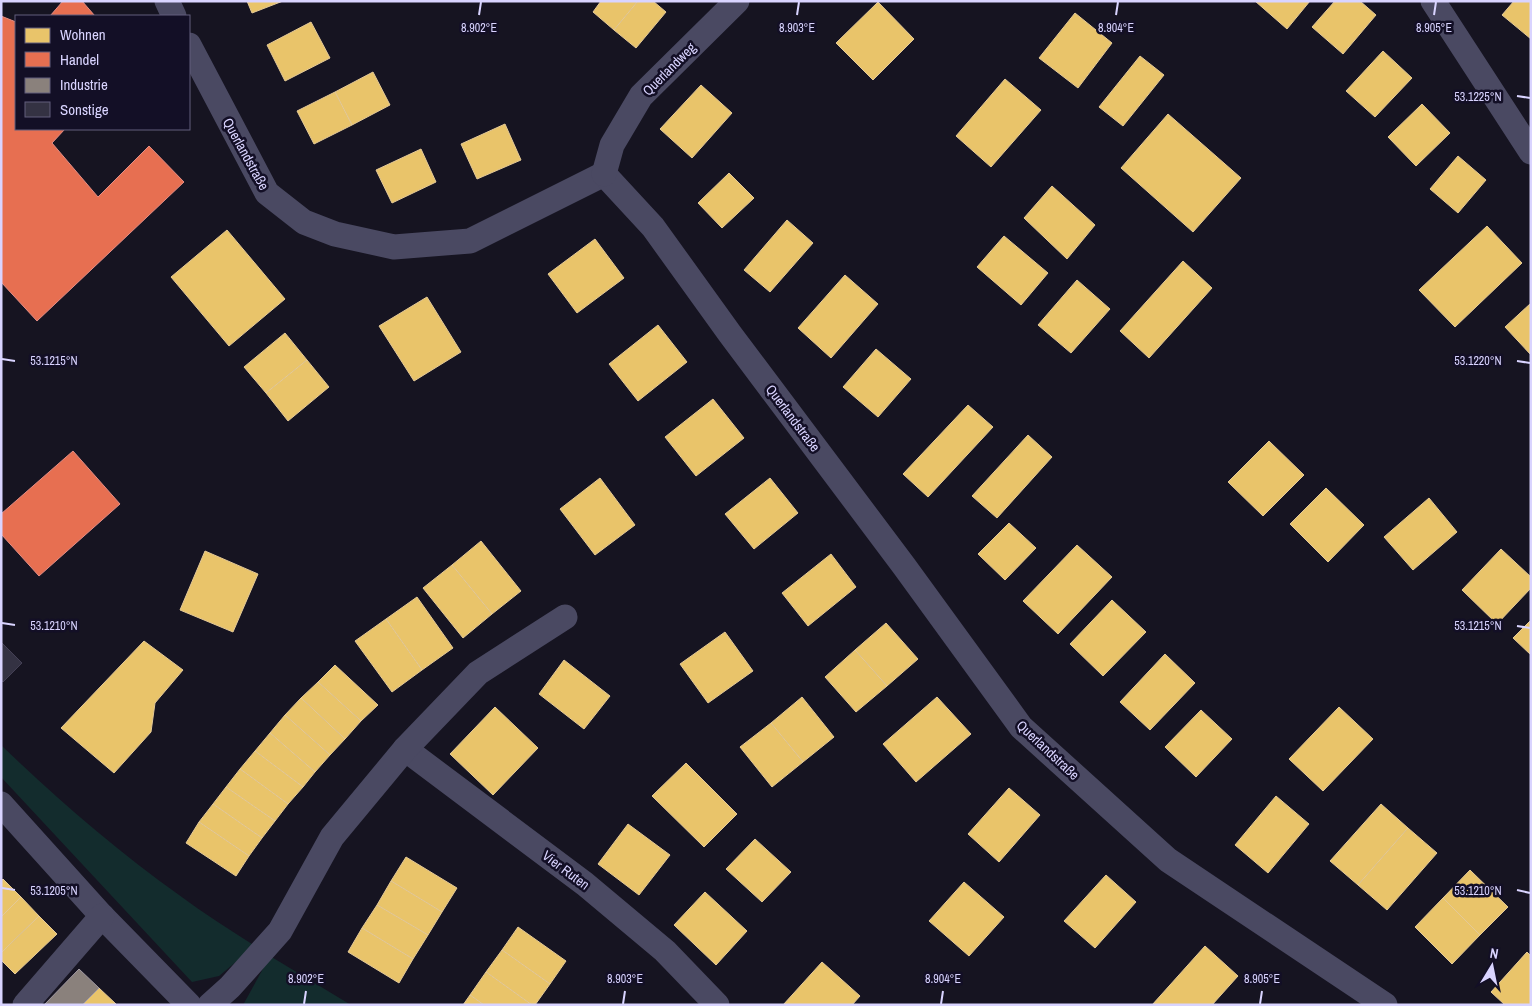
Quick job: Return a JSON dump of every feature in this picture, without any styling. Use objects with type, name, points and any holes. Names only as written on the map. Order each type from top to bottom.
[{"type":"street","points":[[167,1],[174,15]]},
{"type":"street","name":"Querlandweg","points":[[604,174],[612,145],[641,96],[736,1]]},
{"type":"street","points":[[1433,1],[1531,152]]},
{"type":"street","name":"Querlandstraße","points":[[190,47],[267,194],[304,222],[334,234],[394,247],[470,241],[604,174],[653,227],[1021,727],[1168,860],[1385,1005]]},
{"type":"street","points":[[210,1005],[230,987],[280,931],[332,837],[405,749],[478,673],[564,616]]},
{"type":"street","name":"Vier Ruten","points":[[405,749],[585,884],[665,951],[717,1005]]},
{"type":"street","points":[[1,804],[102,916],[189,1005]]},
{"type":"street","points":[[25,1005],[102,916]]},
{"type":"green space","points":[[1,745],[65,804],[132,860],[197,908],[255,946],[219,976],[192,982],[1,777]]},
{"type":"green space","points":[[270,956],[351,1005],[243,1005]]},
{"type":"building: Wohnen","points":[[247,1],[283,1],[252,13]]},
{"type":"building: Wohnen","points":[[601,1],[638,1],[614,30],[593,12]]},
{"type":"building: Wohnen","points":[[638,1],[653,1],[666,12],[636,48],[614,30]]},
{"type":"building: Wohnen","points":[[1255,1],[1310,1],[1287,29]]},
{"type":"building: Wohnen","points":[[1335,1],[1360,1],[1376,15],[1343,54],[1312,27]]},
{"type":"building: Wohnen","points":[[1514,1],[1531,1],[1531,39],[1502,15]]},
{"type":"building: Wohnen","points":[[878,2],[914,39],[873,80],[836,43]]},
{"type":"building: Wohnen","points":[[1075,13],[1112,43],[1078,88],[1039,58]]},
{"type":"building: Wohnen","points":[[311,22],[330,58],[285,81],[267,45]]},
{"type":"building: Wohnen","points":[[1383,51],[1412,78],[1375,117],[1346,91]]},
{"type":"building: Wohnen","points":[[1140,56],[1164,75],[1123,126],[1099,107]]},
{"type":"building: Wohnen","points":[[373,72],[390,105],[352,125],[335,92]]},
{"type":"building: Wohnen","points":[[1005,79],[1041,110],[991,167],[956,136]]},
{"type":"building: Wohnen","points":[[701,85],[732,113],[692,158],[660,129]]},
{"type":"building: Wohnen","points":[[335,92],[352,125],[314,144],[297,111]]},
{"type":"building: Wohnen","points":[[1422,104],[1450,133],[1416,166],[1388,137]]},
{"type":"building: Wohnen","points":[[1168,114],[1241,178],[1193,232],[1121,168]]},
{"type":"building: Wohnen","points":[[505,124],[521,160],[477,179],[461,144]]},
{"type":"building: Wohnen","points":[[421,149],[436,182],[392,203],[376,170]]},
{"type":"building: Wohnen","points":[[1458,156],[1486,180],[1458,213],[1430,189]]},
{"type":"building: Wohnen","points":[[729,173],[754,198],[722,228],[698,203]]},
{"type":"building: Wohnen","points":[[1052,186],[1095,225],[1067,259],[1024,218]]},
{"type":"building: Wohnen","points":[[787,220],[813,243],[770,292],[744,270]]},
{"type":"building: Wohnen","points":[[1487,226],[1522,263],[1455,327],[1419,290]]},
{"type":"building: Wohnen","points":[[227,230],[285,299],[229,346],[171,277]]},
{"type":"building: Wohnen","points":[[1004,236],[1048,273],[1021,305],[977,267]]},
{"type":"building: Wohnen","points":[[595,239],[624,278],[577,313],[548,274]]},
{"type":"building: Wohnen","points":[[1183,261],[1212,288],[1149,358],[1120,331]]},
{"type":"building: Wohnen","points":[[845,275],[878,304],[831,358],[798,328]]},
{"type":"building: Wohnen","points":[[1077,280],[1110,309],[1071,353],[1038,325]]},
{"type":"building: Wohnen","points":[[427,297],[461,352],[414,381],[379,326]]},
{"type":"building: Wohnen","points":[[1531,303],[1531,355],[1505,327]]},
{"type":"building: Wohnen","points":[[658,325],[687,362],[638,401],[609,364]]},
{"type":"building: Wohnen","points":[[285,333],[307,360],[266,393],[244,367]]},
{"type":"building: Wohnen","points":[[876,349],[911,379],[878,417],[843,387]]},
{"type":"building: Wohnen","points":[[307,360],[329,387],[288,421],[266,393]]},
{"type":"building: Wohnen","points":[[713,399],[744,438],[696,476],[665,437]]},
{"type":"building: Wohnen","points":[[968,405],[993,427],[928,497],[903,474]]},
{"type":"building: Wohnen","points":[[1028,435],[1052,457],[997,518],[972,496]]},
{"type":"building: Wohnen","points":[[1269,441],[1304,475],[1263,516],[1228,482]]},
{"type":"building: Wohnen","points":[[600,478],[635,525],[595,555],[560,509]]},
{"type":"building: Wohnen","points":[[770,478],[798,513],[754,549],[725,514]]},
{"type":"building: Wohnen","points":[[1326,488],[1364,525],[1328,562],[1290,524]]},
{"type":"building: Wohnen","points":[[1429,498],[1457,532],[1413,570],[1384,537]]},
{"type":"building: Wohnen","points":[[1009,523],[1036,548],[1005,580],[978,554]]},
{"type":"building: Wohnen","points":[[481,541],[521,591],[492,614],[452,565]]},
{"type":"building: Wohnen","points":[[1077,545],[1112,577],[1058,634],[1023,601]]},
{"type":"building: Wohnen","points":[[1501,549],[1531,577],[1531,588],[1497,624],[1462,590]]},
{"type":"building: Wohnen","points":[[205,551],[258,574],[233,632],[180,610]]},
{"type":"building: Wohnen","points":[[831,554],[856,587],[808,626],[782,593]]},
{"type":"building: Wohnen","points":[[452,565],[492,614],[463,638],[423,588]]},
{"type":"building: Wohnen","points":[[417,597],[453,648],[422,670],[386,619]]},
{"type":"building: Wohnen","points":[[1112,600],[1146,632],[1103,676],[1070,644]]},
{"type":"building: Wohnen","points":[[386,619],[422,670],[392,692],[355,641]]},
{"type":"building: Wohnen","points":[[1531,620],[1531,655],[1513,638]]},
{"type":"building: Wohnen","points":[[886,623],[918,659],[887,686],[855,650]]},
{"type":"building: Wohnen","points":[[725,632],[753,671],[708,703],[680,664]]},
{"type":"building: Wohnen","points":[[144,641],[183,670],[155,703],[151,732],[114,773],[61,728]]},
{"type":"building: Wohnen","points":[[855,650],[887,686],[856,712],[825,677]]},
{"type":"building: Wohnen","points":[[1165,654],[1195,683],[1150,730],[1120,702]]},
{"type":"building: Wohnen","points":[[564,660],[610,696],[584,729],[539,694]]},
{"type":"building: Wohnen","points":[[335,665],[378,705],[361,721],[318,682]]},
{"type":"building: Wohnen","points":[[318,682],[361,721],[345,739],[301,698]]},
{"type":"building: Wohnen","points":[[802,697],[834,737],[803,762],[771,723]]},
{"type":"building: Wohnen","points":[[937,697],[971,734],[916,782],[883,744]]},
{"type":"building: Wohnen","points":[[301,698],[345,739],[330,755],[285,715]]},
{"type":"building: Wohnen","points":[[495,707],[538,748],[493,795],[450,754]]},
{"type":"building: Wohnen","points":[[1339,707],[1373,739],[1323,791],[1289,759]]},
{"type":"building: Wohnen","points":[[1201,710],[1232,739],[1196,777],[1165,747]]},
{"type":"building: Wohnen","points":[[285,715],[330,755],[315,772],[270,733]]},
{"type":"building: Wohnen","points":[[771,723],[803,762],[772,787],[740,747]]},
{"type":"building: Wohnen","points":[[270,733],[315,772],[303,787],[255,751]]},
{"type":"building: Wohnen","points":[[255,751],[303,787],[288,804],[240,769]]},
{"type":"building: Wohnen","points":[[686,763],[737,814],[704,847],[652,796]]},
{"type":"building: Wohnen","points":[[240,769],[288,804],[275,821],[226,787]]},
{"type":"building: Wohnen","points":[[226,787],[275,821],[262,838],[213,804]]},
{"type":"building: Wohnen","points":[[1009,788],[1040,815],[999,862],[968,834]]},
{"type":"building: Wohnen","points":[[1276,796],[1309,824],[1268,873],[1235,845]]},
{"type":"building: Wohnen","points":[[213,804],[262,838],[249,856],[199,822]]},
{"type":"building: Wohnen","points":[[1381,804],[1408,828],[1358,885],[1330,861]]},
{"type":"building: Wohnen","points":[[199,822],[249,856],[236,876],[186,843]]},
{"type":"building: Wohnen","points":[[628,824],[670,855],[639,895],[598,864]]},
{"type":"building: Wohnen","points":[[1408,828],[1437,853],[1387,910],[1358,885]]},
{"type":"building: Wohnen","points":[[755,839],[791,872],[762,902],[726,869]]},
{"type":"building: Wohnen","points":[[406,857],[457,888],[442,912],[391,881]]},
{"type":"building: Wohnen","points":[[1470,870],[1508,907],[1480,935],[1443,898]]},
{"type":"building: Wohnen","points":[[1106,875],[1136,902],[1095,948],[1064,921]]},
{"type":"building: Wohnen","points":[[3,879],[21,897],[1,917],[1,881]]},
{"type":"building: Wohnen","points":[[391,881],[442,912],[428,935],[377,905]]},
{"type":"building: Wohnen","points":[[964,882],[1004,917],[969,956],[929,921]]},
{"type":"building: Wohnen","points":[[705,892],[747,931],[716,965],[674,925]]},
{"type":"building: Wohnen","points":[[21,897],[39,916],[1,953],[1,917]]},
{"type":"building: Wohnen","points":[[1443,898],[1480,935],[1452,964],[1415,927]]},
{"type":"building: Wohnen","points":[[377,905],[428,935],[413,959],[362,928]]},
{"type":"building: Wohnen","points":[[39,916],[57,934],[15,974],[1,960],[1,953]]},
{"type":"building: Wohnen","points":[[518,927],[566,961],[550,984],[502,950]]},
{"type":"building: Wohnen","points":[[362,928],[413,959],[399,983],[348,952]]},
{"type":"building: Wohnen","points":[[1205,946],[1238,976],[1212,1005],[1152,1005]]},
{"type":"building: Wohnen","points":[[502,950],[550,984],[535,1005],[532,1005],[486,972]]},
{"type":"building: Wohnen","points":[[1527,952],[1531,956],[1531,1005],[1505,1005],[1491,992]]},
{"type":"building: Wohnen","points":[[822,962],[860,996],[852,1005],[783,1005]]},
{"type":"building: Wohnen","points":[[486,972],[532,1005],[484,1005],[470,995]]},
{"type":"building: Wohnen","points":[[99,988],[116,1004],[82,1005]]},
{"type":"building: Wohnen","points":[[470,995],[484,1005],[463,1005]]},
{"type":"building: Handel","points":[[63,1],[82,1],[94,15],[51,15]]},
{"type":"building: Handel","points":[[1,16],[15,22],[15,130],[64,130],[52,143],[98,197],[149,146],[184,182],[37,321],[1,282]]},
{"type":"building: Handel","points":[[73,451],[120,504],[39,576],[1,534],[1,514]]},
{"type":"building: Industrie","points":[[79,969],[99,988],[82,1005],[44,1005]]},
{"type":"building: Sonstige","points":[[1,642],[22,663],[3,682],[1,680]]}]
